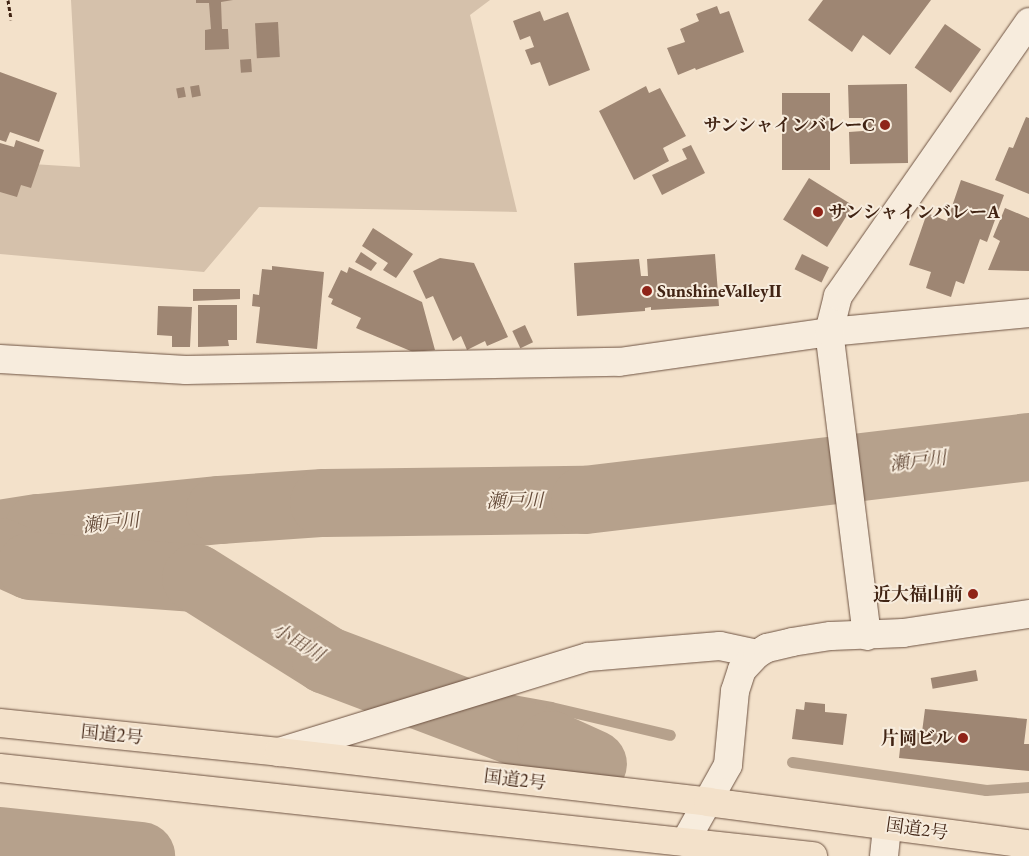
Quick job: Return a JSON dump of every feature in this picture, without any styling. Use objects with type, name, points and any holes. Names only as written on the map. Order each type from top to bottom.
[{"type":"highway","name":"国道2号","points":[[0,723],[279,752],[708,802],[1029,844]]},
{"type":"highway","points":[[0,768],[681,849],[813,856]]},
{"type":"street","points":[[867,636],[864,597],[831,341],[838,296],[1029,22]]},
{"type":"street","points":[[0,359],[186,370],[619,362],[831,341],[1029,312]]},
{"type":"street","points":[[681,849],[728,765],[735,691],[742,670],[757,654],[767,648],[831,636],[867,636],[1029,614]]},
{"type":"street","points":[[279,752],[588,656],[720,646],[757,654]]},
{"type":"street","points":[[884,856],[887,824]]},
{"type":"path","points":[[8,0],[11,20]]},
{"type":"shaded area","points":[[71,0],[490,0],[470,15],[517,212],[259,207],[204,272],[0,254],[0,162],[80,167]]},
{"type":"building","points":[[196,0],[233,0],[221,2],[222,29],[228,29],[229,49],[205,50],[205,30],[211,29],[209,3],[196,3]]},
{"type":"building","points":[[823,0],[931,0],[890,55],[863,35],[852,52],[808,20]]},
{"type":"building","points":[[717,6],[720,14],[729,11],[744,52],[678,75],[667,48],[685,42],[680,29],[699,21],[696,14]]},
{"type":"building","points":[[540,11],[544,21],[568,12],[590,70],[549,86],[540,62],[531,65],[525,50],[534,47],[530,36],[520,40],[513,21]]},
{"type":"building","points":[[278,22],[280,57],[257,58],[255,23]]},
{"type":"building","points":[[945,24],[981,49],[951,93],[915,67]]},
{"type":"building","points":[[251,59],[252,72],[241,73],[240,60]]},
{"type":"building","points":[[0,72],[57,93],[39,142],[10,132],[6,142],[0,140]]},
{"type":"building","name":"サンシャインバレーC","points":[[907,84],[908,163],[850,164],[849,132],[863,131],[863,118],[849,118],[848,85]]},
{"type":"building","points":[[199,85],[201,96],[192,97],[190,87]]},
{"type":"building","points":[[646,86],[649,93],[660,88],[686,136],[663,148],[669,161],[634,180],[599,111]]},
{"type":"building","points":[[184,87],[186,97],[178,98],[176,89]]},
{"type":"building","points":[[782,93],[830,93],[830,170],[782,170]]},
{"type":"building","points":[[1026,117],[1029,118],[1029,194],[995,180],[1009,147],[1013,148]]},
{"type":"building","points":[[16,140],[44,150],[31,188],[21,185],[17,197],[0,192],[0,143],[14,147]]},
{"type":"building","points":[[691,145],[705,173],[662,195],[652,175],[687,159],[682,149]]},
{"type":"building","name":"サンシャインバレーA","points":[[809,178],[853,206],[827,247],[783,220]]},
{"type":"building","points":[[961,180],[1004,195],[987,242],[980,239],[964,284],[956,281],[951,297],[926,288],[931,272],[909,265],[927,213],[947,221]]},
{"type":"building","points":[[1005,208],[1029,218],[1029,271],[988,270],[1000,241],[993,237]]},
{"type":"building","points":[[373,228],[413,254],[396,278],[383,270],[388,263],[362,246]]},
{"type":"building","points":[[361,252],[377,263],[371,271],[355,262]]},
{"type":"building","name":"SunshineValleyⅡ","points":[[715,254],[719,306],[651,310],[651,307],[645,308],[645,311],[577,316],[574,263],[639,259],[641,276],[648,276],[647,259]]},
{"type":"building","points":[[802,254],[829,267],[822,282],[795,269]]},
{"type":"building","points":[[440,258],[474,263],[508,337],[487,346],[485,341],[467,350],[461,336],[453,341],[433,296],[426,299],[413,271]]},
{"type":"building","points":[[272,266],[324,272],[317,349],[256,343],[260,307],[252,306],[253,294],[259,295],[262,269],[272,270]]},
{"type":"building","points":[[349,267],[422,302],[435,350],[413,352],[356,328],[361,318],[331,304],[333,299],[328,297],[341,270],[347,273]]},
{"type":"building","points":[[193,289],[240,289],[240,299],[193,301]]},
{"type":"building","points":[[198,305],[237,305],[237,340],[228,340],[229,346],[198,347]]},
{"type":"building","points":[[158,306],[192,307],[190,347],[172,347],[172,336],[157,335]]},
{"type":"building","points":[[525,325],[533,342],[520,348],[512,331]]},
{"type":"building","points":[[976,670],[978,681],[933,689],[931,678]]},
{"type":"building","points":[[805,702],[825,704],[825,712],[847,714],[843,745],[792,739],[796,709],[804,710]]},
{"type":"building","name":"片岡ビル","points":[[925,709],[1027,719],[1024,744],[1029,744],[1029,771],[899,758],[902,731],[922,732]]},
{"type":"waterway","name":"瀬戸川","points":[[0,534],[39,528],[220,510],[324,503],[585,500],[1029,447]]},
{"type":"waterway","name":"小田川","points":[[0,552],[31,566],[196,578],[326,660],[551,745],[593,764]]},
{"type":"waterway","points":[[354,671],[458,690]]},
{"type":"waterway","points":[[486,695],[551,707],[670,735]]},
{"type":"waterway","points":[[792,762],[986,790],[1029,787]]},
{"type":"waterway","points":[[0,841],[141,856]]},
{"type":"place","name":"サンシャインバレーC","points":[[885,125]]},
{"type":"place","name":"サンシャインバレーA","points":[[818,212]]},
{"type":"place","name":"SunshineValleyⅡ","points":[[647,291]]},
{"type":"place","name":"近大福山前","points":[[973,594]]},
{"type":"place","name":"片岡ビル","points":[[963,738]]}]
